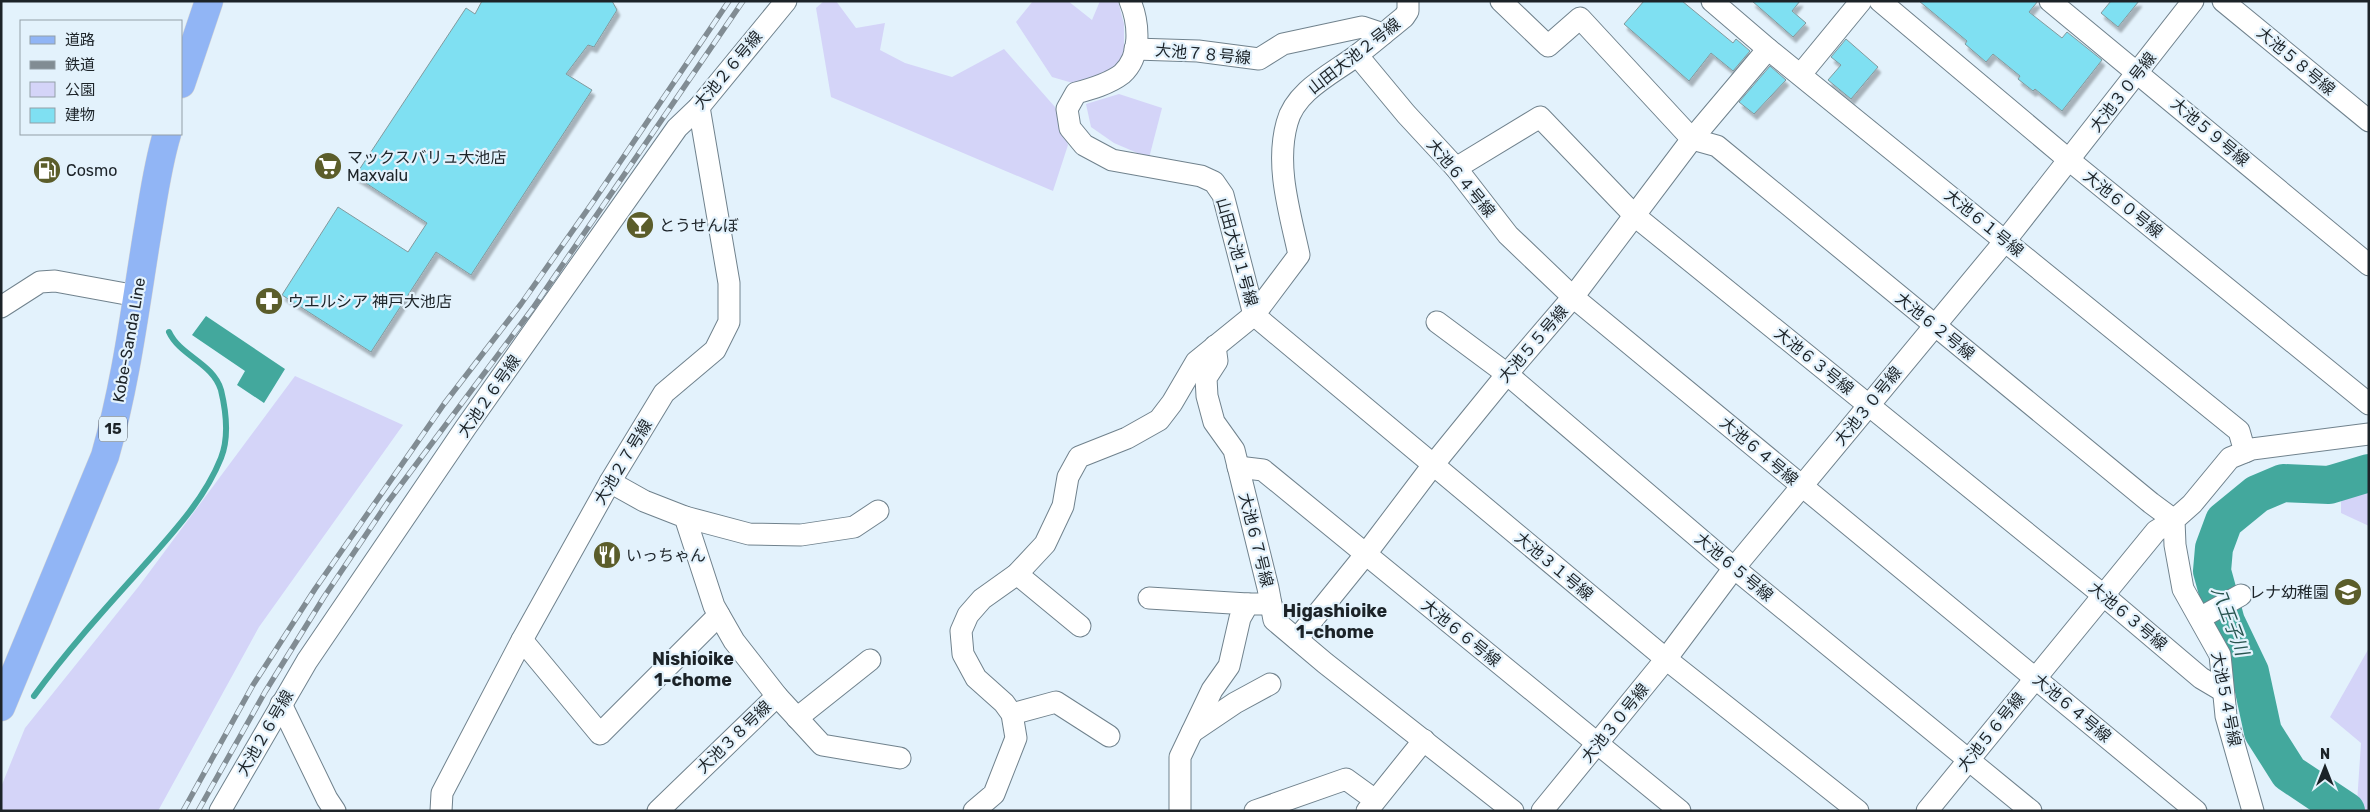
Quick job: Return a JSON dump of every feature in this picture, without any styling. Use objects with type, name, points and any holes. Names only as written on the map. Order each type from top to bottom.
[{"type":"main road","points":[[182,81],[209,1]]},
{"type":"main road","name":"Kobe-Sanda Line","points":[[1,708],[105,456],[132,340],[137,296],[158,170],[167,135]]},
{"type":"street","name":"大池２６号線","points":[[220,811],[307,661],[466,427],[677,128],[699,107],[786,1]]},
{"type":"street","name":"山田大池１号線","points":[[1012,714],[1004,703],[976,678],[963,654],[961,631],[968,615],[982,599],[1017,574],[1046,544],[1063,506],[1068,477],[1078,457],[1127,438],[1158,420],[1172,403],[1196,362],[1237,331],[1254,315],[1223,194],[1214,182],[1201,176],[1112,160],[1084,145],[1070,128],[1067,109],[1076,93],[1098,87],[1123,73],[1135,49],[1137,36],[1134,11],[1130,1]]},
{"type":"street","name":"山田大池２号線","points":[[1254,315],[1299,255],[1282,167],[1287,123],[1296,105],[1311,88],[1357,55],[1404,17],[1408,11],[1408,1]]},
{"type":"street","points":[[1501,1],[1548,46],[1580,18],[1692,139]]},
{"type":"street","name":"大池６１号線","points":[[1712,1],[1768,49],[2238,431],[2245,452]]},
{"type":"street","points":[[1801,74],[1861,1]]},
{"type":"street","name":"大池６０号線","points":[[1880,1],[2069,160],[2369,404]]},
{"type":"street","name":"大池５９号線","points":[[2050,1],[2369,265]]},
{"type":"street","name":"大池３０号線","points":[[1542,811],[1599,744],[1734,568],[1800,486],[1869,406],[2069,160],[2192,1]]},
{"type":"street","name":"大池５８号線","points":[[2223,1],[2369,121]]},
{"type":"street","name":"大池７８号線","points":[[1135,49],[1198,51],[1259,59],[1283,44],[1362,27],[1383,34]]},
{"type":"street","name":"大池５５号線","points":[[1297,639],[1365,555],[1433,465],[1507,374],[1573,298],[1692,139],[1768,49]]},
{"type":"street","name":"大池６４号線","points":[[1357,55],[1406,114],[1456,168],[1508,235],[1573,298],[2196,811]]},
{"type":"street","name":"大池２７号線","points":[[441,811],[442,793],[522,640],[610,482],[664,393],[715,350],[729,322],[729,283],[699,107]]},
{"type":"street","name":"大池６３号線","points":[[1456,168],[1540,116],[1635,216],[2103,595],[2201,678],[2223,691]]},
{"type":"street","name":"大池６２号線","points":[[1692,139],[1717,146],[2174,520]]},
{"type":"street","points":[[1,307],[40,282],[55,281],[137,296]]},
{"type":"street","name":"大池３１号線","points":[[1254,315],[1666,659],[1858,811]]},
{"type":"street","name":"大池６５号線","points":[[1438,322],[1507,374],[1734,568],[2031,811]]},
{"type":"street","name":"大池６７号線","points":[[1215,346],[1217,361],[1206,378],[1207,396],[1214,422],[1234,450],[1274,620],[1325,663],[1513,811]]},
{"type":"street","points":[[2174,520],[2192,504],[2230,458],[2252,449],[2369,434]]},
{"type":"street","name":"大池６６号線","points":[[1238,467],[1263,470],[1680,811]]},
{"type":"street","points":[[610,482],[644,501],[685,517],[749,534],[801,535],[854,527],[878,511]]},
{"type":"street","name":"大池３８号線","points":[[658,811],[777,696],[734,641],[719,616],[685,517]]},
{"type":"street","name":"大池５６号線","points":[[1927,811],[2156,531],[2174,520]]},
{"type":"street","name":"大池５４号線","points":[[2174,520],[2175,545],[2183,589],[2203,616],[2220,655],[2226,716],[2252,811]]},
{"type":"street","points":[[1017,574],[1080,626]]},
{"type":"street","points":[[2203,616],[2241,596]]},
{"type":"street","points":[[1149,598],[1271,604]]},
{"type":"street","points":[[1180,811],[1180,757],[1212,690],[1229,666],[1240,618],[1248,604]]},
{"type":"street","points":[[522,640],[600,734],[719,616]]},
{"type":"street","points":[[797,718],[870,660]]},
{"type":"street","points":[[1191,732],[1235,703],[1270,684]]},
{"type":"street","points":[[777,696],[822,745],[900,758]]},
{"type":"street","points":[[974,811],[994,794],[1004,772],[1016,738],[1012,714],[1056,702],[1109,736]]},
{"type":"street","points":[[281,704],[327,799],[335,811]]},
{"type":"street","points":[[1254,811],[1346,778],[1371,805],[1424,740]]},
{"type":"green space","points":[[824,1],[836,1],[856,28],[885,23],[880,50],[905,63],[952,77],[1004,49],[1055,107],[1068,145],[1053,191],[831,97],[816,8]]},
{"type":"green space","points":[[1033,1],[1068,1],[1092,20],[1100,1],[1118,1],[1124,24],[1124,62],[1083,86],[1052,77],[1016,22]]},
{"type":"green space","points":[[1119,94],[1162,108],[1149,158],[1114,143],[1091,127],[1086,104]]},
{"type":"green space","points":[[295,376],[403,425],[259,627],[158,811],[1,811],[1,787],[25,728],[139,586]]},
{"type":"green space","points":[[2369,478],[2369,526],[2341,513],[2341,487]]},
{"type":"green space","points":[[2369,648],[2369,811],[2366,811],[2357,803],[2361,743],[2330,717]]},
{"type":"shaded area","points":[[206,316],[285,369],[264,403],[237,385],[245,371],[192,335]]},
{"type":"building","points":[[482,1],[612,1],[617,10],[594,47],[588,45],[566,74],[592,90],[471,275],[436,252],[371,352],[282,295],[338,207],[408,252],[427,223],[355,176],[466,8],[475,14]]},
{"type":"building","points":[[1644,1],[1682,1],[1733,43],[1736,39],[1750,51],[1733,71],[1711,53],[1689,81],[1624,24]]},
{"type":"building","points":[[1752,1],[1800,1],[1792,11],[1806,23],[1793,37]]},
{"type":"building","points":[[1919,1],[2038,1],[2029,12],[2062,38],[2067,32],[2102,60],[2062,111],[2035,89],[2033,91],[2018,79],[2020,76],[1993,54],[1986,62],[1965,44],[1967,41]]},
{"type":"building","points":[[2111,1],[2139,1],[2118,27],[2101,13]]},
{"type":"building","points":[[1846,39],[1878,67],[1851,99],[1828,80],[1841,65],[1831,57]]},
{"type":"building","points":[[1770,66],[1786,80],[1754,114],[1739,102]]},
{"type":"waterway","points":[[34,696],[85,632],[185,518],[214,474],[224,450],[226,424],[221,390],[217,381],[204,366],[174,340],[169,332]]},
{"type":"waterway","name":"八王子川","points":[[2346,811],[2289,773],[2263,732],[2250,672],[2226,622],[2212,571],[2214,548],[2224,521],[2257,494],[2283,483],[2329,485],[2369,473]]},
{"type":"railway","points":[[183,811],[253,685],[315,589],[444,404],[521,304],[595,199],[729,1]]},
{"type":"railway","points":[[198,811],[265,692],[324,597],[388,502],[533,308],[743,1]]},
{"type":"place","name":"マックスバリュ大池店 Maxvalu","points":[[328,166]]},
{"type":"place","name":"Cosmo","points":[[47,170]]},
{"type":"place","name":"とうせんぼ","points":[[640,225]]},
{"type":"place","name":"ウエルシア 神戸大池店","points":[[269,301]]},
{"type":"place","name":"いっちゃん","points":[[607,555]]},
{"type":"place","name":"レナ幼稚園","points":[[2348,592]]},
{"type":"district","name":"Higashioike 1-chome","points":[[1335,621]]},
{"type":"district","name":"Nishioike 1-chome","points":[[693,670]]}]
